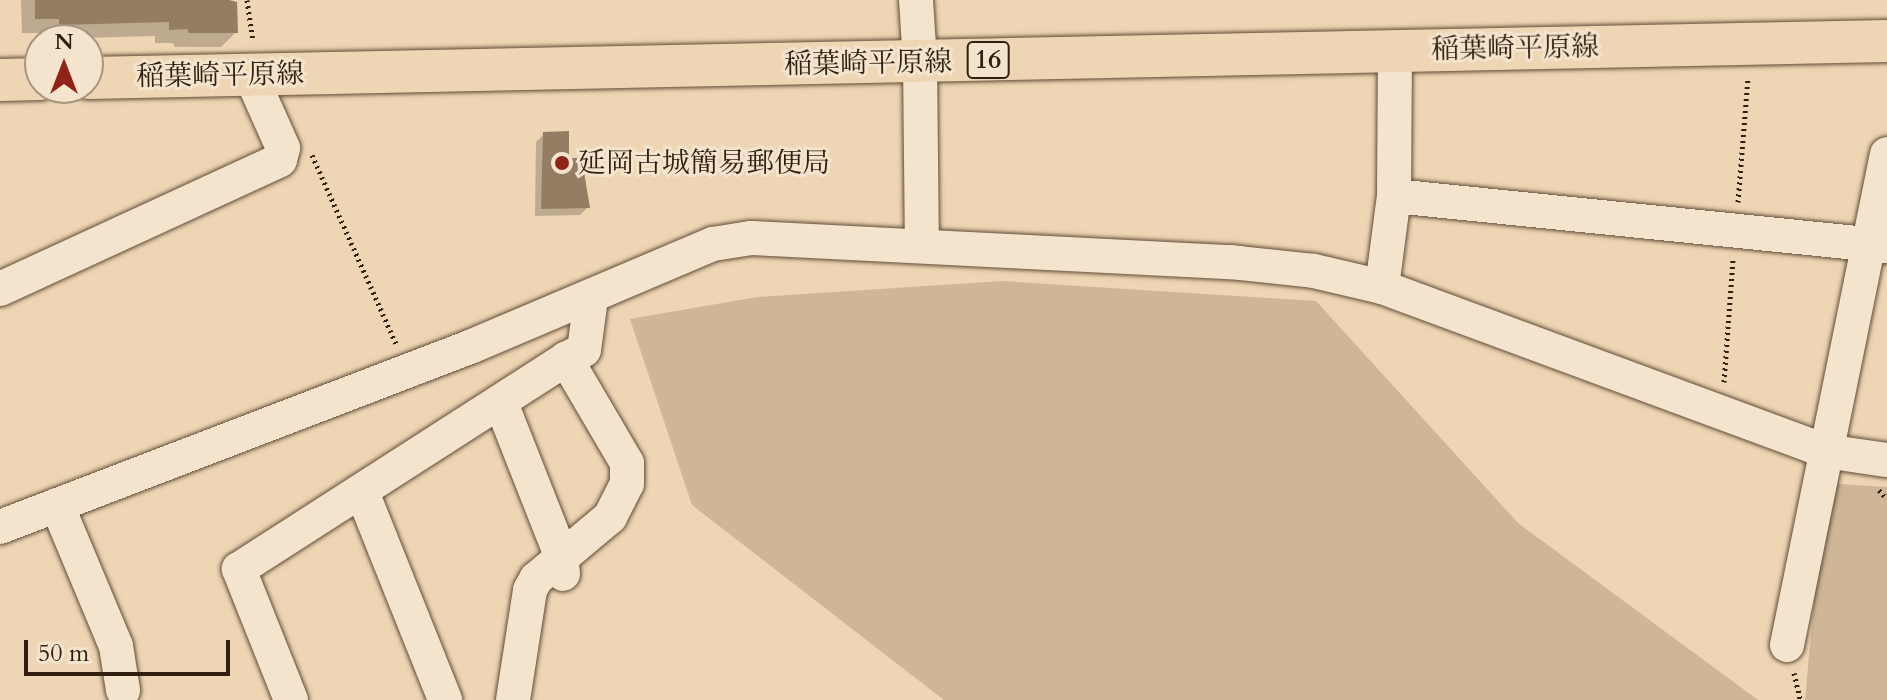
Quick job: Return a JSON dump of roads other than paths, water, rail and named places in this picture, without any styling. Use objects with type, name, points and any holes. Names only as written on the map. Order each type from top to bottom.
[{"type":"main road","name":"稲葉崎平原線","points":[[104,78],[1887,41]]},
{"type":"main road","points":[[0,80],[24,79]]},
{"type":"street","points":[[916,0],[920,62],[922,245]]},
{"type":"street","points":[[1382,287],[1394,196],[1395,51]]},
{"type":"street","points":[[0,289],[280,160],[283,148],[254,74]]},
{"type":"street","points":[[1787,645],[1825,451],[1878,246],[1887,154]]},
{"type":"street","points":[[1394,196],[1878,246]]},
{"type":"street","points":[[0,527],[591,298],[713,244],[752,238],[1230,262],[1314,271],[1382,287],[1825,451],[1882,463]]},
{"type":"street","points":[[291,700],[239,569],[584,350],[591,298]]},
{"type":"street","points":[[513,700],[530,590],[536,579],[561,555],[610,517],[627,484],[627,463],[566,359]]},
{"type":"street","points":[[501,403],[561,555],[564,573],[548,599],[535,700]]},
{"type":"street","points":[[362,492],[445,700]]},
{"type":"street","points":[[57,505],[116,646],[123,690]]},
{"type":"place","name":"延岡古城簡易郵便局","points":[[562,163]]}]
